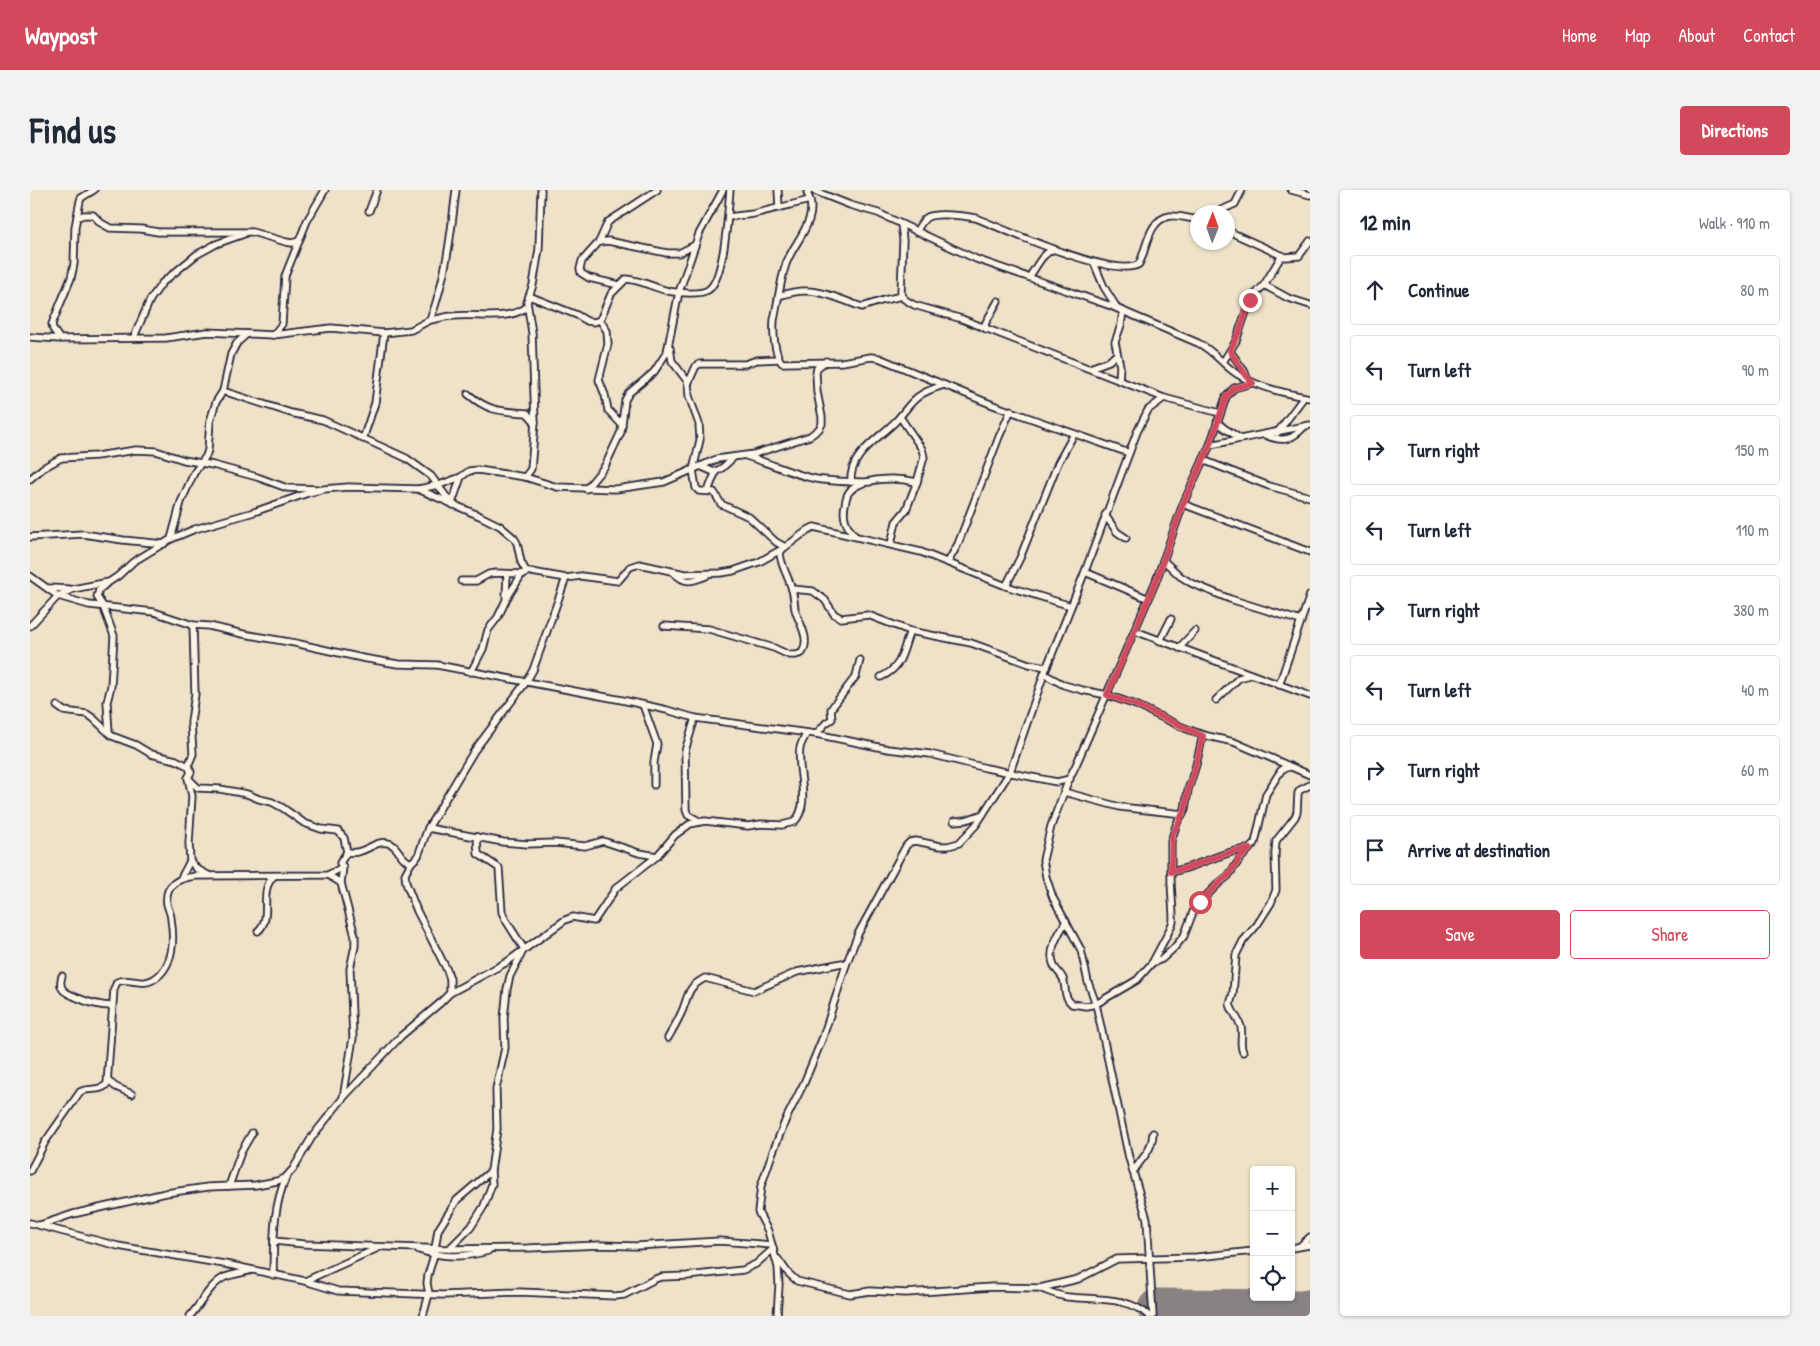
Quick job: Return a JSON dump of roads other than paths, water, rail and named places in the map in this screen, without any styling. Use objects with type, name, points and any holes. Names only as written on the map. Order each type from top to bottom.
[{"type":"street","points":[[59,338],[52,324],[71,278],[80,200],[94,190]]},
{"type":"street","points":[[273,335],[282,324],[284,280],[307,221],[325,190]]},
{"type":"street","points":[[369,211],[377,190]]},
{"type":"street","points":[[430,320],[437,303],[445,267],[456,190]]},
{"type":"street","points":[[537,481],[531,469],[535,422],[532,333],[527,307],[539,249],[541,190]]},
{"type":"street","points":[[619,285],[589,278],[581,273],[582,261],[599,242],[608,222],[657,190]]},
{"type":"street","points":[[586,489],[606,466],[621,432],[625,400],[628,393],[654,372],[667,352],[680,292],[695,245],[704,222],[724,190]]},
{"type":"street","points":[[600,320],[605,305],[623,280],[630,279],[659,289],[680,292],[704,292],[712,287],[717,275],[728,228],[730,190]]},
{"type":"street","points":[[778,190],[779,208]]},
{"type":"street","points":[[1129,453],[944,386],[874,357],[842,362],[782,363],[779,359],[773,330],[787,261],[807,227],[810,200],[807,193],[811,190],[850,205],[878,213],[976,259],[1121,310],[1207,347],[1237,374],[1250,381],[1267,388],[1307,397],[1277,433]]},
{"type":"street","points":[[1233,205],[1242,190]]},
{"type":"street","points":[[1291,190],[1310,195]]},
{"type":"street","points":[[728,217],[753,214],[810,200]]},
{"type":"street","points":[[78,217],[92,215],[110,228],[141,229],[158,232],[252,232],[286,242],[293,243],[299,241]]},
{"type":"street","points":[[916,232],[926,218],[931,215],[964,216],[976,218],[1094,263],[1135,267],[1141,262],[1152,229],[1157,222],[1170,216],[1190,218]]},
{"type":"street","points":[[901,224],[903,240],[902,296]]},
{"type":"street","points":[[134,337],[150,300],[156,290],[169,277],[196,255],[216,244],[252,232]]},
{"type":"street","points":[[1235,234],[1292,258],[1300,256],[1310,241]]},
{"type":"street","points":[[599,242],[608,241],[674,254],[695,245]]},
{"type":"street","points":[[1029,277],[1040,259],[1054,249]]},
{"type":"street","points":[[1222,362],[1230,351],[1240,330],[1250,300],[1264,285],[1282,255]]},
{"type":"street","points":[[1094,263],[1104,287],[1121,310],[1121,325],[1115,342],[1116,355],[1120,366],[1118,380]]},
{"type":"street","points":[[1264,285],[1288,298],[1310,305]]},
{"type":"street","points":[[779,296],[790,292],[809,291],[832,294],[862,307],[902,296],[914,305],[962,319],[1164,398],[1220,413]]},
{"type":"street","points":[[529,296],[577,315],[587,321],[594,322],[600,320]]},
{"type":"street","points":[[986,329],[985,324],[998,301]]},
{"type":"street","points":[[30,337],[166,338],[207,332],[273,335],[331,328],[384,333],[411,330],[430,320],[453,316],[513,314],[527,307]]},
{"type":"street","points":[[600,320],[607,331],[608,344],[599,380],[608,410],[622,425]]},
{"type":"street","points":[[364,439],[375,403],[384,333]]},
{"type":"street","points":[[171,539],[181,502],[194,473],[202,464],[207,454],[210,421],[216,402],[223,391],[232,354],[237,344],[247,334]]},
{"type":"street","points":[[670,342],[672,361],[688,384]]},
{"type":"street","points":[[1230,351],[1250,381]]},
{"type":"street","points":[[1090,368],[1116,355]]},
{"type":"street","points":[[779,359],[757,360],[744,364],[700,364],[696,366],[688,384],[689,396],[701,435],[693,470],[696,488],[699,491],[714,492],[721,504],[749,517],[784,548]]},
{"type":"street","points":[[30,478],[61,458],[96,456],[136,450],[158,451],[184,460],[213,465],[257,477],[287,488],[324,489],[364,486],[418,489],[439,486],[462,477],[469,471],[478,470],[525,477],[557,487],[616,490],[664,482],[717,458],[754,454],[810,436],[822,424],[816,372],[817,368],[826,361]]},
{"type":"street","points":[[1040,1288],[1067,1297],[1094,1298],[1119,1303],[1140,1309],[1151,1316],[1153,1300],[1147,1219],[1133,1172],[1096,1004],[1088,982],[1081,950],[1053,898],[1042,860],[1051,826],[1064,792],[1149,598],[1183,504],[1210,445],[1226,397],[1234,388],[1250,381]]},
{"type":"street","points":[[851,482],[851,472],[863,452],[900,417],[917,397],[931,389],[944,386]]},
{"type":"street","points":[[223,391],[291,413],[323,420],[414,463],[431,476],[452,504]]},
{"type":"street","points":[[468,394],[481,405],[492,409],[527,413],[535,422]]},
{"type":"street","points":[[777,1316],[778,1267],[768,1231],[758,1212],[759,1195],[775,1145],[823,1037],[846,965],[866,918],[906,846],[910,842],[916,841],[940,846],[953,845],[965,837],[976,826],[1010,772],[1044,674],[1143,418],[1154,404],[1164,398]]},
{"type":"street","points":[[948,562],[958,544],[1011,410]]},
{"type":"street","points":[[891,544],[896,522],[906,510],[918,482],[923,464],[923,452],[900,417]]},
{"type":"street","points":[[1217,422],[1241,439]]},
{"type":"street","points":[[1210,445],[1308,426]]},
{"type":"street","points":[[1266,435],[1279,440],[1292,438],[1308,426]]},
{"type":"street","points":[[1006,586],[1020,558],[1058,462],[1074,434]]},
{"type":"street","points":[[207,454],[213,465]]},
{"type":"street","points":[[744,455],[809,477],[851,482],[897,479],[918,482]]},
{"type":"street","points":[[708,491],[716,471],[735,456]]},
{"type":"street","points":[[1203,460],[1269,486],[1310,497]]},
{"type":"street","points":[[700,466],[714,472],[716,471]]},
{"type":"street","points":[[525,477],[531,469]]},
{"type":"street","points":[[452,504],[462,477]]},
{"type":"street","points":[[855,536],[845,521],[844,511],[847,496],[856,487],[870,482]]},
{"type":"street","points":[[109,732],[106,702],[111,686],[114,636],[103,606],[97,597],[99,590],[133,562],[171,539],[195,529],[324,489]]},
{"type":"street","points":[[418,489],[480,516],[507,531],[517,543],[522,566],[526,571],[534,573],[566,578],[582,576],[618,581],[630,567],[639,564],[673,572],[692,574],[734,571],[759,562],[814,528],[921,552],[1006,586],[1071,606]]},
{"type":"street","points":[[1183,504],[1310,552]]},
{"type":"street","points":[[1105,515],[1117,532],[1126,538]]},
{"type":"street","points":[[30,536],[83,534],[164,544]]},
{"type":"street","points":[[664,626],[719,631],[774,648],[789,655],[796,655],[803,651],[806,639],[795,610],[792,589],[781,564],[780,554],[784,548]]},
{"type":"street","points":[[1163,560],[1180,576],[1191,583],[1230,599],[1301,622]]},
{"type":"street","points":[[1085,572],[1149,598]]},
{"type":"street","points":[[461,580],[476,581],[491,573],[534,573]]},
{"type":"street","points":[[505,602],[507,574]]},
{"type":"street","points":[[471,672],[483,649],[488,630],[498,617],[522,574]]},
{"type":"street","points":[[30,576],[58,596],[89,605],[154,612],[193,625],[209,626],[243,634],[295,642],[375,660],[398,664],[437,665],[537,683],[695,718],[816,734],[888,749],[930,754],[986,768],[1057,782],[1070,779]]},
{"type":"street","points":[[450,993],[450,979],[447,970],[417,911],[406,883],[405,874],[411,863],[418,856],[428,828],[474,751],[533,670],[566,578]]},
{"type":"street","points":[[49,588],[73,589],[109,582]]},
{"type":"street","points":[[30,626],[58,596],[73,589]]},
{"type":"street","points":[[792,589],[812,591],[825,600],[834,614],[841,618],[868,615],[910,631],[971,643],[1028,664],[1047,667]]},
{"type":"street","points":[[1279,684],[1310,595]]},
{"type":"street","points":[[1160,641],[1171,620]]},
{"type":"street","points":[[188,766],[192,754],[191,722],[195,694],[193,625]]},
{"type":"street","points":[[880,677],[887,674],[900,661],[910,631]]},
{"type":"street","points":[[1135,631],[1310,696]]},
{"type":"street","points":[[1179,648],[1195,631]]},
{"type":"street","points":[[816,734],[832,719],[831,709],[856,676],[860,660]]},
{"type":"street","points":[[533,670],[537,683]]},
{"type":"street","points":[[1044,674],[1064,685],[1107,695],[1136,705],[1203,736],[1234,742],[1310,775]]},
{"type":"street","points":[[1216,700],[1239,678],[1250,675]]},
{"type":"street","points":[[643,705],[657,744],[654,762],[654,785]]},
{"type":"street","points":[[57,706],[64,711],[87,714],[112,736],[136,745],[151,754],[176,760],[188,766],[191,772],[188,778],[192,796],[189,843],[190,861],[181,878]]},
{"type":"street","points":[[695,718],[685,751],[686,810],[688,815],[699,822]]},
{"type":"street","points":[[273,1275],[276,1207],[286,1177],[293,1169],[312,1137],[343,1098],[390,1046],[450,993],[489,972],[565,920],[573,917],[594,921],[616,888],[657,856],[680,831],[690,824],[699,822],[748,826],[761,824],[782,825],[794,822],[800,814],[802,806],[800,746],[807,734]]},
{"type":"street","points":[[1066,921],[1053,946],[1052,959],[1062,977],[1067,1000],[1076,1005],[1096,1004],[1137,980],[1152,963],[1173,922],[1172,836],[1182,814],[1203,736]]},
{"type":"street","points":[[1152,963],[1162,959],[1174,948],[1184,936],[1195,907],[1228,876],[1240,858],[1250,849],[1256,840],[1268,790],[1282,769],[1292,767]]},
{"type":"street","points":[[188,778],[198,788],[220,788],[272,802],[304,823],[321,829],[338,831],[344,838],[347,852],[340,864],[343,867],[341,883],[355,936],[350,969],[353,1038],[343,1098]]},
{"type":"street","points":[[1243,1052],[1240,1024],[1230,1004],[1233,994],[1236,955],[1243,942],[1258,926],[1271,903],[1277,883],[1276,841],[1295,817],[1298,793],[1310,785]]},
{"type":"street","points":[[1064,792],[1120,807],[1182,814]]},
{"type":"street","points":[[954,821],[966,820],[984,814]]},
{"type":"street","points":[[428,828],[527,844],[556,843],[585,846],[603,841],[639,853],[657,856]]},
{"type":"street","points":[[477,837],[478,854],[499,868],[504,916],[524,949]]},
{"type":"street","points":[[347,852],[362,852],[378,843],[387,842],[392,844],[404,860],[411,863]]},
{"type":"street","points":[[1171,872],[1187,869],[1235,851],[1250,849]]},
{"type":"street","points":[[190,861],[200,871],[211,876]]},
{"type":"street","points":[[30,1171],[45,1142],[80,1092],[105,1087],[108,1081],[112,1006],[114,987],[117,982],[123,980],[147,983],[159,975],[167,965],[171,954],[173,934],[167,903],[168,893],[173,883],[181,878],[211,876],[328,875],[343,867]]},
{"type":"street","points":[[328,875],[341,883]]},
{"type":"street","points":[[258,931],[263,925],[265,914],[266,885],[274,876]]},
{"type":"street","points":[[446,1249],[467,1233],[484,1206],[492,1184],[491,1171],[497,1129],[496,1089],[505,1048],[504,1018],[507,989],[510,976],[524,949]]},
{"type":"street","points":[[668,1038],[684,1008],[687,994],[705,978],[754,990],[809,968],[842,963],[846,965]]},
{"type":"street","points":[[62,976],[60,985],[67,994],[92,1004],[112,1006]]},
{"type":"street","points":[[108,1081],[132,1094]]},
{"type":"street","points":[[229,1186],[241,1152],[252,1133]]},
{"type":"street","points":[[1133,1172],[1138,1163],[1149,1152],[1153,1133]]},
{"type":"street","points":[[423,1316],[429,1294],[427,1283],[435,1252],[436,1237],[443,1220],[457,1200],[491,1171]]},
{"type":"street","points":[[40,1225],[72,1214],[166,1193],[256,1185],[277,1181],[286,1177]]},
{"type":"street","points":[[31,1224],[118,1246],[254,1270],[305,1281],[338,1291],[373,1294],[443,1295],[519,1292],[624,1296],[661,1277],[743,1270],[756,1264],[773,1247]]},
{"type":"street","points":[[436,1237],[446,1249]]},
{"type":"street","points":[[1300,1246],[1310,1237]]},
{"type":"street","points":[[274,1240],[290,1243],[410,1248],[435,1252],[448,1257],[461,1257],[495,1249]]},
{"type":"street","points":[[435,1252],[446,1249],[653,1245],[720,1241],[773,1247]]},
{"type":"street","points":[[1295,1247],[1310,1245]]},
{"type":"street","points":[[305,1281],[381,1247]]},
{"type":"street","points":[[773,1247],[783,1267],[797,1281],[850,1294],[870,1290],[906,1293],[992,1287],[1040,1288],[1078,1279],[1117,1259],[1197,1257],[1250,1251]]},
{"type":"street","points":[[190,1316],[221,1279],[254,1270]]}]
